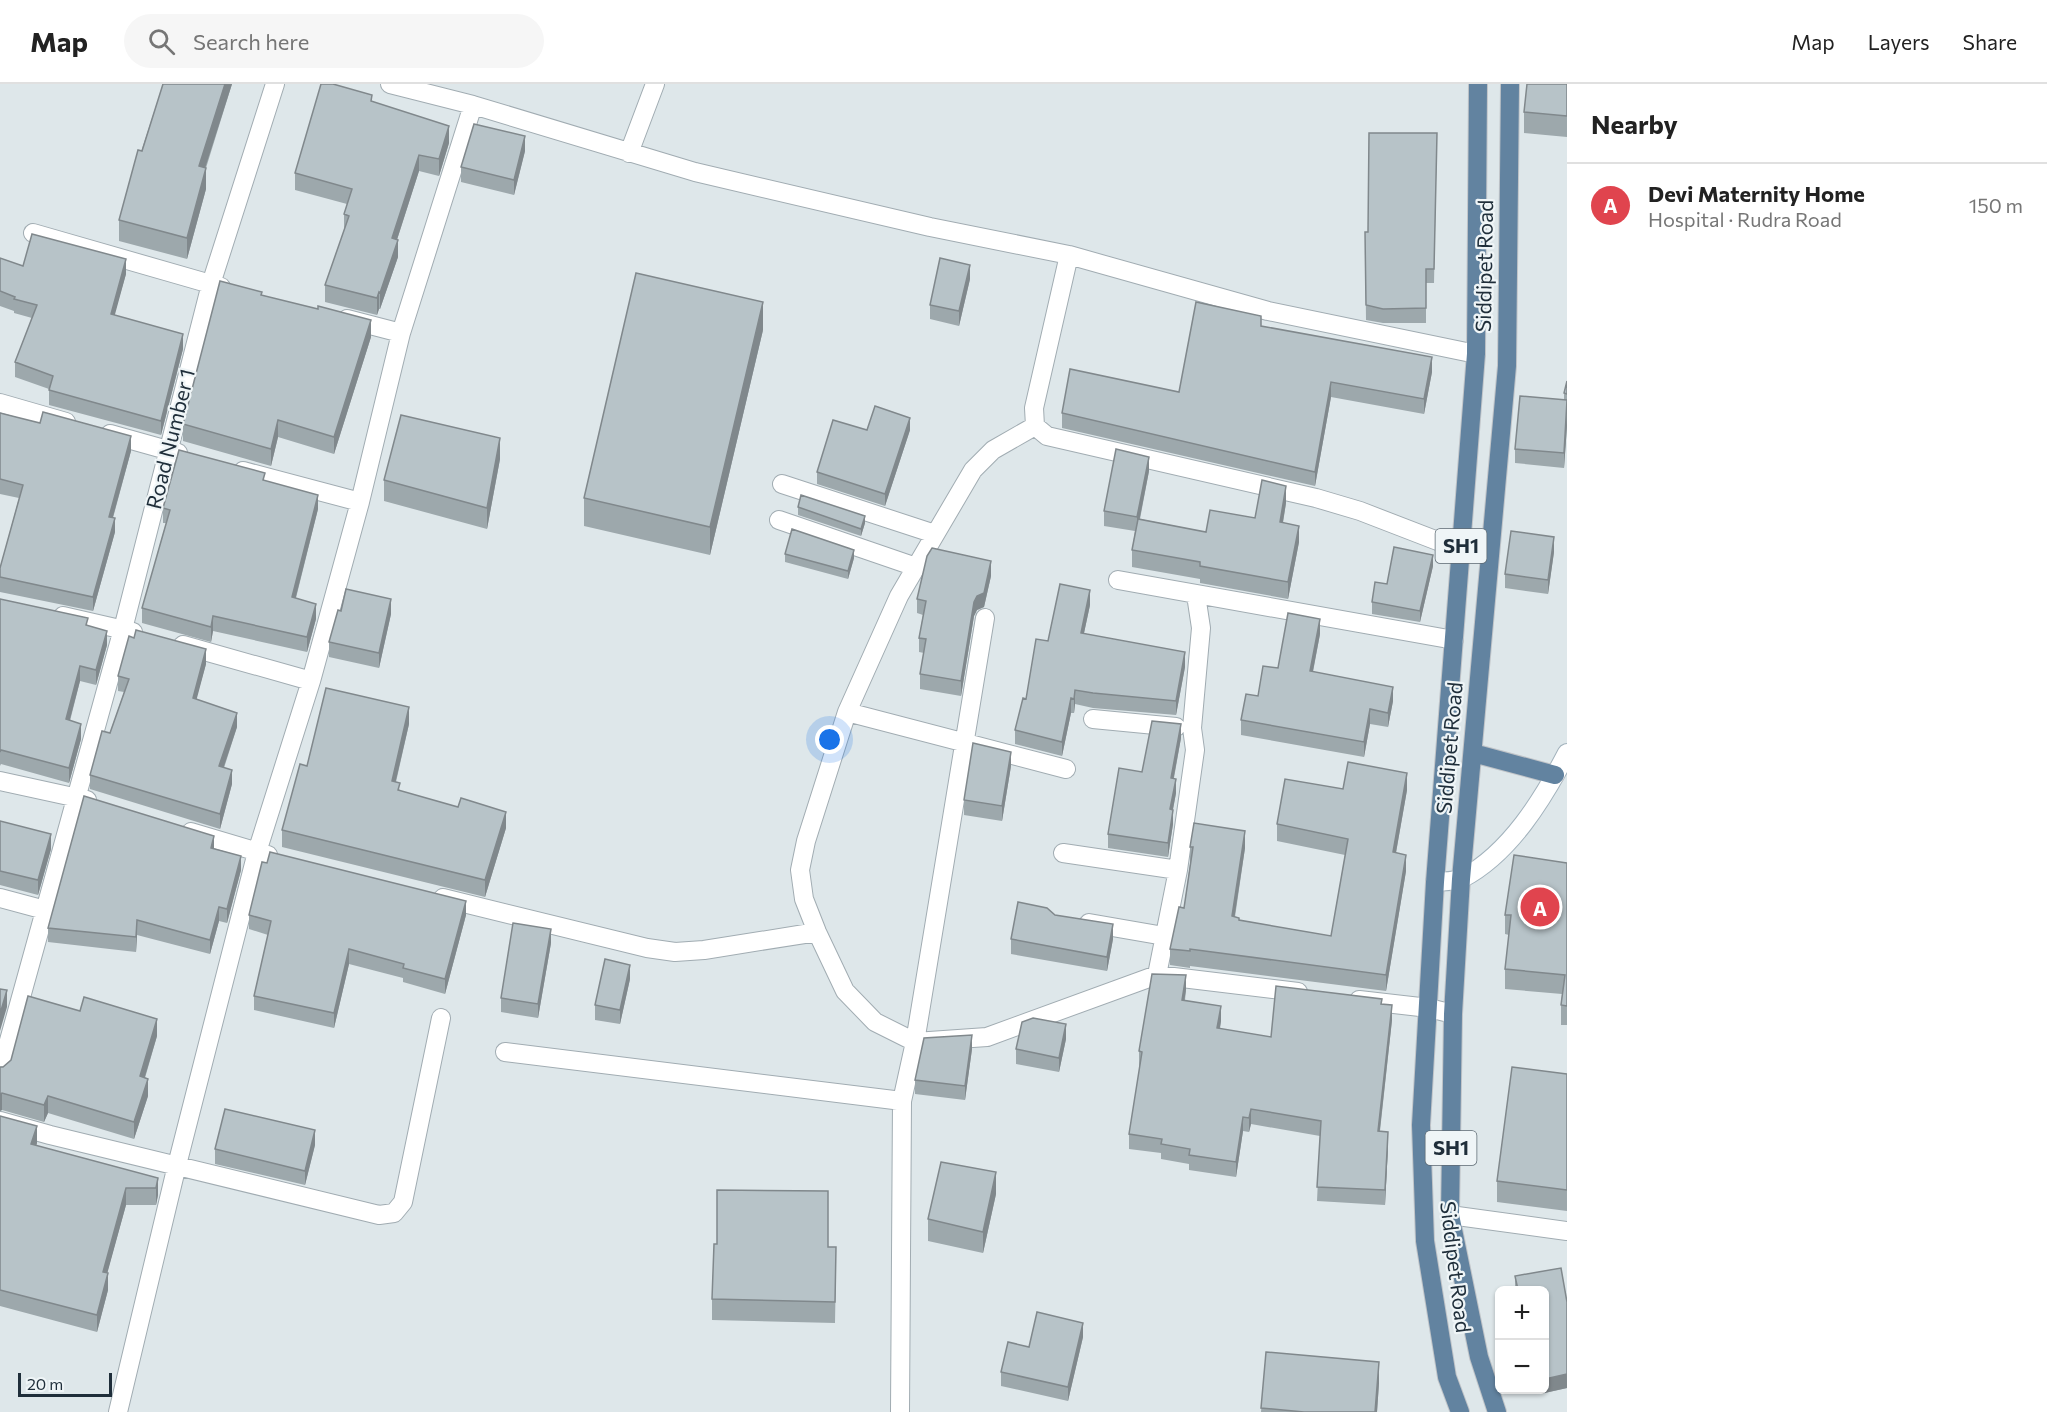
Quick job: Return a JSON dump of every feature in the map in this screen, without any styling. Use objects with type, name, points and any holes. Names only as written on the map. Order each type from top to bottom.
[{"type":"main road","name":"Siddipet Road","points":[[1460,1412],[1448,1377],[1425,1241],[1421,1125],[1435,882],[1476,354],[1478,84]]},
{"type":"main road","name":"Siddipet Road","points":[[1497,1412],[1479,1358],[1450,1215],[1453,1014],[1461,879],[1507,366],[1510,84]]},
{"type":"main road","points":[[1473,753],[1555,775]]},
{"type":"street","name":"Road Number 1","points":[[0,1073],[123,629],[211,284],[275,84]]},
{"type":"street","points":[[390,84],[473,105],[695,172],[907,222],[1069,255],[1268,311],[1476,354]]},
{"type":"street","points":[[629,153],[655,84]]},
{"type":"street","points":[[118,1412],[177,1165],[257,852],[311,681],[360,502],[401,333],[473,105]]},
{"type":"street","points":[[33,233],[233,290]]},
{"type":"street","points":[[1069,255],[1034,408],[1035,426],[1047,436],[1316,498],[1360,511],[1461,550]]},
{"type":"street","points":[[334,316],[401,333]]},
{"type":"street","points":[[0,403],[190,456]]},
{"type":"street","points":[[1035,426],[993,450],[973,470],[899,596],[847,712],[806,841],[800,870],[804,899],[845,991],[875,1022],[915,1042],[987,1037],[1157,975],[1311,994]]},
{"type":"street","points":[[224,465],[360,502]]},
{"type":"street","points":[[782,483],[935,534]]},
{"type":"street","points":[[779,520],[916,567]]},
{"type":"street","points":[[1118,580],[1454,640]]},
{"type":"street","points":[[1157,975],[1178,870],[1195,750],[1192,728],[1201,628],[1196,595]]},
{"type":"street","points":[[45,612],[145,635]]},
{"type":"street","points":[[900,1412],[902,1101],[915,1042],[985,618]]},
{"type":"street","points":[[167,641],[311,681]]},
{"type":"street","points":[[847,712],[1066,769]]},
{"type":"street","points":[[1093,719],[1192,728]]},
{"type":"street","points":[[1435,882],[1461,879],[1502,850],[1555,775],[1567,753]]},
{"type":"street","points":[[0,781],[78,797],[100,804]]},
{"type":"street","points":[[178,828],[280,858]]},
{"type":"street","points":[[1064,853],[1178,870]]},
{"type":"street","points":[[429,894],[647,948],[675,952],[704,950],[817,932]]},
{"type":"street","points":[[0,898],[45,910]]},
{"type":"street","points":[[1068,920],[1164,936]]},
{"type":"street","points":[[1346,998],[1429,1008],[1453,1014]]},
{"type":"street","points":[[0,1120],[50,1135],[379,1215],[394,1213],[403,1202],[441,1018]]},
{"type":"street","points":[[505,1052],[902,1101]]},
{"type":"street","points":[[1450,1215],[1567,1231]]},
{"type":"building","points":[[163,84],[225,84],[199,166],[206,168],[187,238],[119,220],[138,150],[142,151]]},
{"type":"building","points":[[321,84],[333,84],[372,95],[371,101],[449,126],[439,159],[419,155],[392,238],[398,240],[377,298],[325,285],[349,216],[344,214],[352,189],[295,173]]},
{"type":"building","points":[[1527,84],[1567,84],[1567,116],[1524,112]]},
{"type":"building","points":[[474,124],[525,136],[514,180],[461,167]]},
{"type":"building","points":[[1369,133],[1437,133],[1434,269],[1426,269],[1426,308],[1383,309],[1366,305],[1365,232],[1368,232]]},
{"type":"building","points":[[32,234],[126,259],[111,314],[183,334],[161,421],[49,390],[53,376],[15,362],[37,305],[14,299],[15,297],[0,291],[0,258],[23,266]]},
{"type":"building","points":[[940,258],[970,265],[959,311],[930,305]]},
{"type":"building","points":[[636,273],[763,302],[710,527],[584,498]]},
{"type":"building","points":[[220,281],[262,292],[261,295],[318,309],[318,306],[371,320],[334,437],[278,420],[271,449],[183,424]]},
{"type":"building","points":[[1196,302],[1261,316],[1261,326],[1432,357],[1424,399],[1331,382],[1315,472],[1062,413],[1070,369],[1179,392]]},
{"type":"building","points":[[1520,396],[1567,400],[1564,453],[1515,449]]},
{"type":"building","points":[[875,406],[910,418],[885,494],[817,472],[833,420],[867,430]]},
{"type":"building","points":[[43,412],[131,436],[109,517],[115,518],[93,597],[0,577],[0,568],[23,485],[0,479],[0,413],[40,423]]},
{"type":"building","points":[[401,415],[500,438],[487,508],[384,480]]},
{"type":"building","points":[[1116,449],[1149,457],[1137,517],[1104,511]]},
{"type":"building","points":[[179,450],[265,473],[263,480],[318,495],[292,597],[316,604],[307,637],[213,616],[211,627],[142,608],[170,510],[163,508]]},
{"type":"building","points":[[1262,480],[1286,486],[1280,522],[1299,526],[1288,582],[1200,566],[1200,562],[1132,550],[1138,519],[1206,532],[1210,510],[1255,518]]},
{"type":"building","points":[[801,495],[865,516],[861,529],[798,507]]},
{"type":"building","points":[[792,529],[854,550],[848,571],[785,554]]},
{"type":"building","points":[[1511,531],[1554,537],[1548,580],[1505,574]]},
{"type":"building","points":[[1394,547],[1433,555],[1420,611],[1372,602],[1375,582],[1387,584]]},
{"type":"building","points":[[932,548],[991,561],[984,593],[977,596],[974,602],[961,681],[920,674],[926,639],[919,638],[926,601],[917,599],[927,556]]},
{"type":"building","points":[[1060,584],[1090,590],[1081,633],[1185,652],[1176,701],[1075,690],[1074,699],[1071,698],[1062,742],[1015,730],[1023,698],[1026,699],[1036,639],[1048,641]]},
{"type":"building","points":[[346,589],[391,599],[379,653],[329,642],[338,610],[341,611]]},
{"type":"building","points":[[0,599],[88,618],[86,625],[107,631],[96,670],[80,666],[66,719],[81,724],[69,768],[1,750],[0,752]]},
{"type":"building","points":[[1288,613],[1320,619],[1310,671],[1393,687],[1388,713],[1370,709],[1364,742],[1241,720],[1246,694],[1258,696],[1263,666],[1278,668]]},
{"type":"building","points":[[136,630],[206,649],[193,698],[237,713],[219,766],[232,770],[220,814],[90,775],[102,731],[110,733],[129,679],[118,676],[129,636],[134,638]]},
{"type":"building","points":[[326,688],[409,707],[392,781],[400,783],[398,790],[458,807],[461,798],[506,812],[485,880],[282,830],[300,764],[307,766]]},
{"type":"building","points":[[1152,721],[1181,724],[1171,778],[1176,779],[1170,809],[1173,810],[1168,843],[1108,834],[1119,768],[1142,772]]},
{"type":"building","points":[[973,743],[1011,752],[1002,806],[964,800]]},
{"type":"building","points":[[1348,762],[1407,773],[1393,852],[1406,855],[1386,975],[1190,949],[1190,951],[1170,949],[1179,907],[1184,908],[1193,847],[1190,847],[1194,823],[1245,831],[1232,916],[1239,920],[1331,936],[1348,839],[1277,824],[1285,779],[1343,789]]},
{"type":"building","points":[[84,796],[214,836],[211,848],[241,856],[227,909],[219,907],[210,940],[137,920],[136,937],[48,928]]},
{"type":"building","points":[[0,821],[51,834],[38,880],[0,871]]},
{"type":"building","points":[[270,852],[466,901],[445,979],[403,968],[404,964],[349,949],[334,1013],[254,996],[271,921],[249,915],[262,862],[267,863]]},
{"type":"building","points":[[1514,855],[1567,863],[1567,1006],[1561,1005],[1565,975],[1505,969],[1511,915],[1505,915]]},
{"type":"building","points":[[1018,902],[1047,908],[1055,915],[1113,924],[1107,957],[1011,939]]},
{"type":"building","points":[[513,923],[551,929],[538,1004],[501,998]]},
{"type":"building","points":[[605,959],[630,965],[620,1010],[595,1005]]},
{"type":"building","points":[[1152,974],[1186,975],[1182,1000],[1221,1006],[1217,1028],[1271,1037],[1276,986],[1382,999],[1381,1004],[1392,1005],[1378,1131],[1388,1132],[1385,1190],[1317,1187],[1321,1121],[1251,1109],[1249,1118],[1243,1117],[1236,1162],[1189,1155],[1190,1149],[1161,1144],[1162,1139],[1129,1134],[1142,1052],[1139,1051]]},
{"type":"building","points":[[0,989],[7,990],[0,1014]]},
{"type":"building","points":[[28,996],[80,1011],[84,997],[157,1019],[140,1076],[148,1079],[134,1122],[48,1096],[44,1105],[0,1094],[0,1067],[11,1060]]},
{"type":"building","points":[[1033,1018],[1066,1024],[1059,1058],[1016,1049],[1022,1022]]},
{"type":"building","points":[[972,1035],[965,1086],[915,1080],[924,1038]]},
{"type":"building","points":[[1512,1067],[1567,1074],[1567,1190],[1497,1181]]},
{"type":"building","points":[[225,1109],[315,1130],[305,1171],[215,1149]]},
{"type":"building","points":[[0,1116],[37,1126],[31,1144],[158,1178],[156,1188],[126,1188],[103,1272],[108,1273],[97,1315],[0,1290]]},
{"type":"building","points":[[941,1162],[996,1172],[983,1232],[928,1219]]},
{"type":"building","points":[[717,1190],[828,1191],[828,1247],[836,1247],[835,1302],[712,1299],[714,1244],[717,1244]]},
{"type":"building","points":[[1561,1268],[1567,1302],[1567,1374],[1549,1378],[1549,1286],[1517,1286],[1515,1276]]},
{"type":"building","points":[[1037,1312],[1083,1323],[1068,1387],[1001,1372],[1008,1342],[1029,1347]]},
{"type":"building","points":[[1266,1352],[1379,1362],[1375,1412],[1304,1412],[1261,1408]]},
{"type":"place","name":"Devi Maternity Home","points":[[1540,907]]}]
